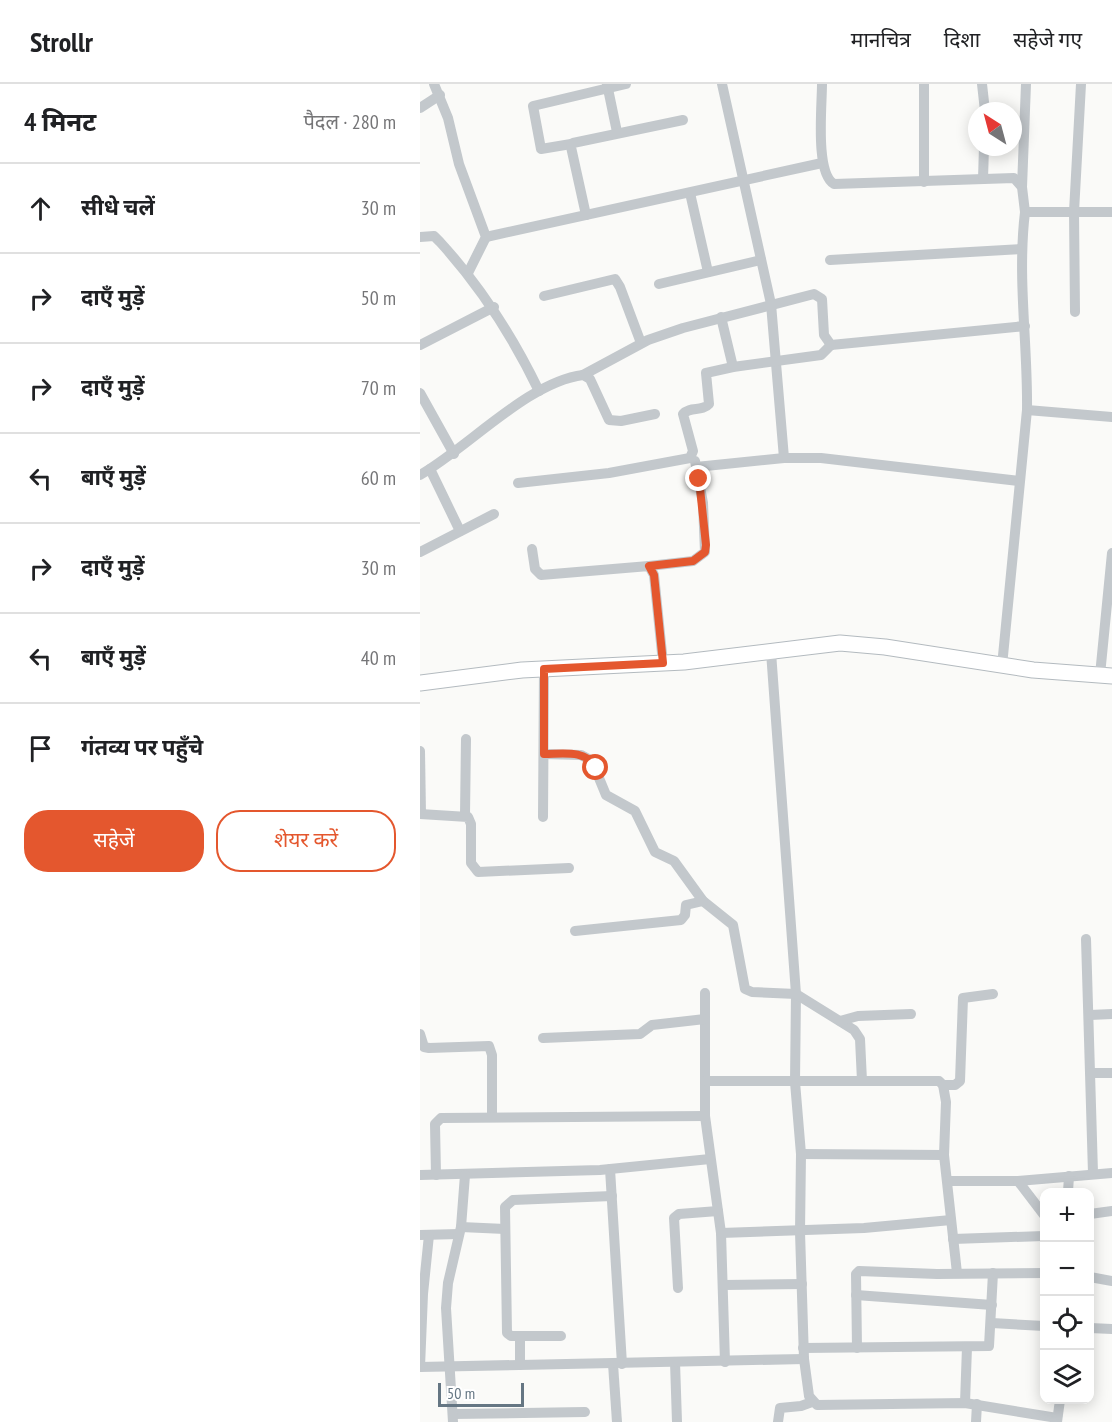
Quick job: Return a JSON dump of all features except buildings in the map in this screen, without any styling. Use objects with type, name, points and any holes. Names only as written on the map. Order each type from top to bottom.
[{"type":"street","points":[[434,84],[448,118],[459,164],[486,237],[468,273]]},
{"type":"street","points":[[626,84],[608,86],[533,106],[542,148],[683,120]]},
{"type":"street","points":[[722,84],[771,304],[784,458]]},
{"type":"street","points":[[822,84],[822,162],[826,177],[834,184],[1014,178],[1022,187]]},
{"type":"street","points":[[924,84],[924,182]]},
{"type":"street","points":[[982,84],[984,102]]},
{"type":"street","points":[[1002,666],[1027,410],[1021,249],[1025,212],[1022,187],[1026,84]]},
{"type":"street","points":[[1075,312],[1074,212],[1081,84]]},
{"type":"street","points":[[608,86],[617,132]]},
{"type":"street","points":[[420,108],[440,95]]},
{"type":"street","points":[[571,144],[586,215]]},
{"type":"street","points":[[983,179],[984,156]]},
{"type":"street","points":[[486,237],[822,162]]},
{"type":"street","points":[[690,193],[708,272]]},
{"type":"street","points":[[1025,212],[1112,212]]},
{"type":"street","points":[[420,237],[434,236],[468,273],[494,307],[539,391]]},
{"type":"street","points":[[830,260],[1021,249]]},
{"type":"street","points":[[659,284],[761,260]]},
{"type":"street","points":[[544,296],[615,279],[641,344]]},
{"type":"street","points":[[420,475],[454,454],[539,391],[583,375],[641,344],[721,317],[819,295],[823,305],[824,335],[831,345]]},
{"type":"street","points":[[420,345],[494,307]]},
{"type":"street","points":[[721,317],[733,367]]},
{"type":"street","points":[[532,549],[535,569],[541,575],[693,561],[705,552],[703,503],[683,414],[688,410],[705,408],[709,404],[706,373],[777,360],[821,355],[831,345],[1025,326]]},
{"type":"street","points":[[583,375],[590,379],[609,420],[621,421],[655,414]]},
{"type":"street","points":[[420,393],[454,454]]},
{"type":"street","points":[[1027,410],[1112,417]]},
{"type":"street","points":[[518,483],[637,469],[686,459],[693,455]]},
{"type":"street","points":[[696,467],[784,458],[883,463],[1019,481]]},
{"type":"street","points":[[430,469],[460,531]]},
{"type":"street","points":[[420,552],[494,514]]},
{"type":"street","points":[[420,683],[544,669],[663,663],[840,643],[885,647],[1002,666],[1106,676],[1112,554]]},
{"type":"street","points":[[649,566],[654,575],[663,663]]},
{"type":"street","points":[[771,652],[796,994],[795,1082],[801,1154],[803,1353],[805,1377],[812,1402],[828,1406],[965,1403],[1057,1420],[1059,1404]]},
{"type":"street","points":[[543,817],[544,669]]},
{"type":"street","points":[[466,739],[465,815],[471,824],[471,864],[478,872],[569,868]]},
{"type":"street","points":[[420,751],[421,814],[465,815]]},
{"type":"street","points":[[544,754],[581,755],[592,761],[606,795],[635,811],[655,852],[674,861],[703,901],[733,925],[745,989],[752,992],[796,994],[854,1030],[860,1039],[862,1081]]},
{"type":"street","points":[[575,931],[681,920],[684,918],[686,905],[703,901]]},
{"type":"street","points":[[1086,939],[1093,1173]]},
{"type":"street","points":[[705,993],[705,1116],[721,1233],[725,1362]]},
{"type":"street","points":[[705,1081],[933,1080],[943,1085],[955,1085],[960,1081],[963,998],[993,994]]},
{"type":"street","points":[[840,1021],[858,1016],[911,1014]]},
{"type":"street","points":[[1090,1015],[1112,1014]]},
{"type":"street","points":[[543,1038],[640,1034],[652,1025],[705,1018]]},
{"type":"street","points":[[420,1034],[424,1047],[429,1048],[489,1046],[492,1055],[492,1116]]},
{"type":"street","points":[[1091,1073],[1112,1073]]},
{"type":"street","points":[[943,1085],[947,1117],[944,1155],[957,1273]]},
{"type":"street","points":[[436,1175],[437,1120],[456,1116],[705,1116]]},
{"type":"street","points":[[801,1154],[944,1155]]},
{"type":"street","points":[[420,1175],[610,1169],[710,1159]]},
{"type":"street","points":[[610,1169],[617,1364],[616,1422]]},
{"type":"street","points":[[948,1181],[1018,1181],[1112,1173]]},
{"type":"street","points":[[465,1174],[460,1230],[448,1283],[446,1308],[453,1418],[585,1412]]},
{"type":"street","points":[[1068,1188],[1069,1176]]},
{"type":"street","points":[[1018,1181],[1040,1210]]},
{"type":"street","points":[[561,1336],[511,1336],[506,1329],[505,1207],[513,1200],[612,1196]]},
{"type":"street","points":[[678,1288],[674,1218],[679,1214],[718,1211]]},
{"type":"street","points":[[1094,1214],[1112,1212]]},
{"type":"street","points":[[721,1233],[800,1232],[951,1220]]},
{"type":"street","points":[[505,1229],[460,1230],[425,1235],[420,1367],[725,1362],[857,1348],[989,1346],[993,1273]]},
{"type":"street","points":[[953,1239],[1040,1236]]},
{"type":"street","points":[[857,1348],[856,1274],[862,1270],[1040,1273]]},
{"type":"street","points":[[1094,1278],[1112,1281]]},
{"type":"street","points":[[724,1285],[802,1284]]},
{"type":"street","points":[[856,1295],[992,1305]]},
{"type":"street","points":[[992,1323],[1040,1326]]},
{"type":"street","points":[[1094,1328],[1112,1329]]},
{"type":"street","points":[[520,1336],[520,1365]]},
{"type":"street","points":[[965,1403],[967,1347]]},
{"type":"street","points":[[675,1362],[676,1422]]},
{"type":"street","points":[[778,1422],[780,1408],[801,1406],[812,1402]]},
{"type":"street","points":[[976,1422],[977,1404]]},
{"type":"street","points":[[1010,1410],[1010,1422]]},
{"type":"route","points":[[596,768],[592,761],[581,755],[544,754],[544,669],[663,663],[654,575],[649,566],[693,561],[705,552],[703,503],[699,479]]}]
